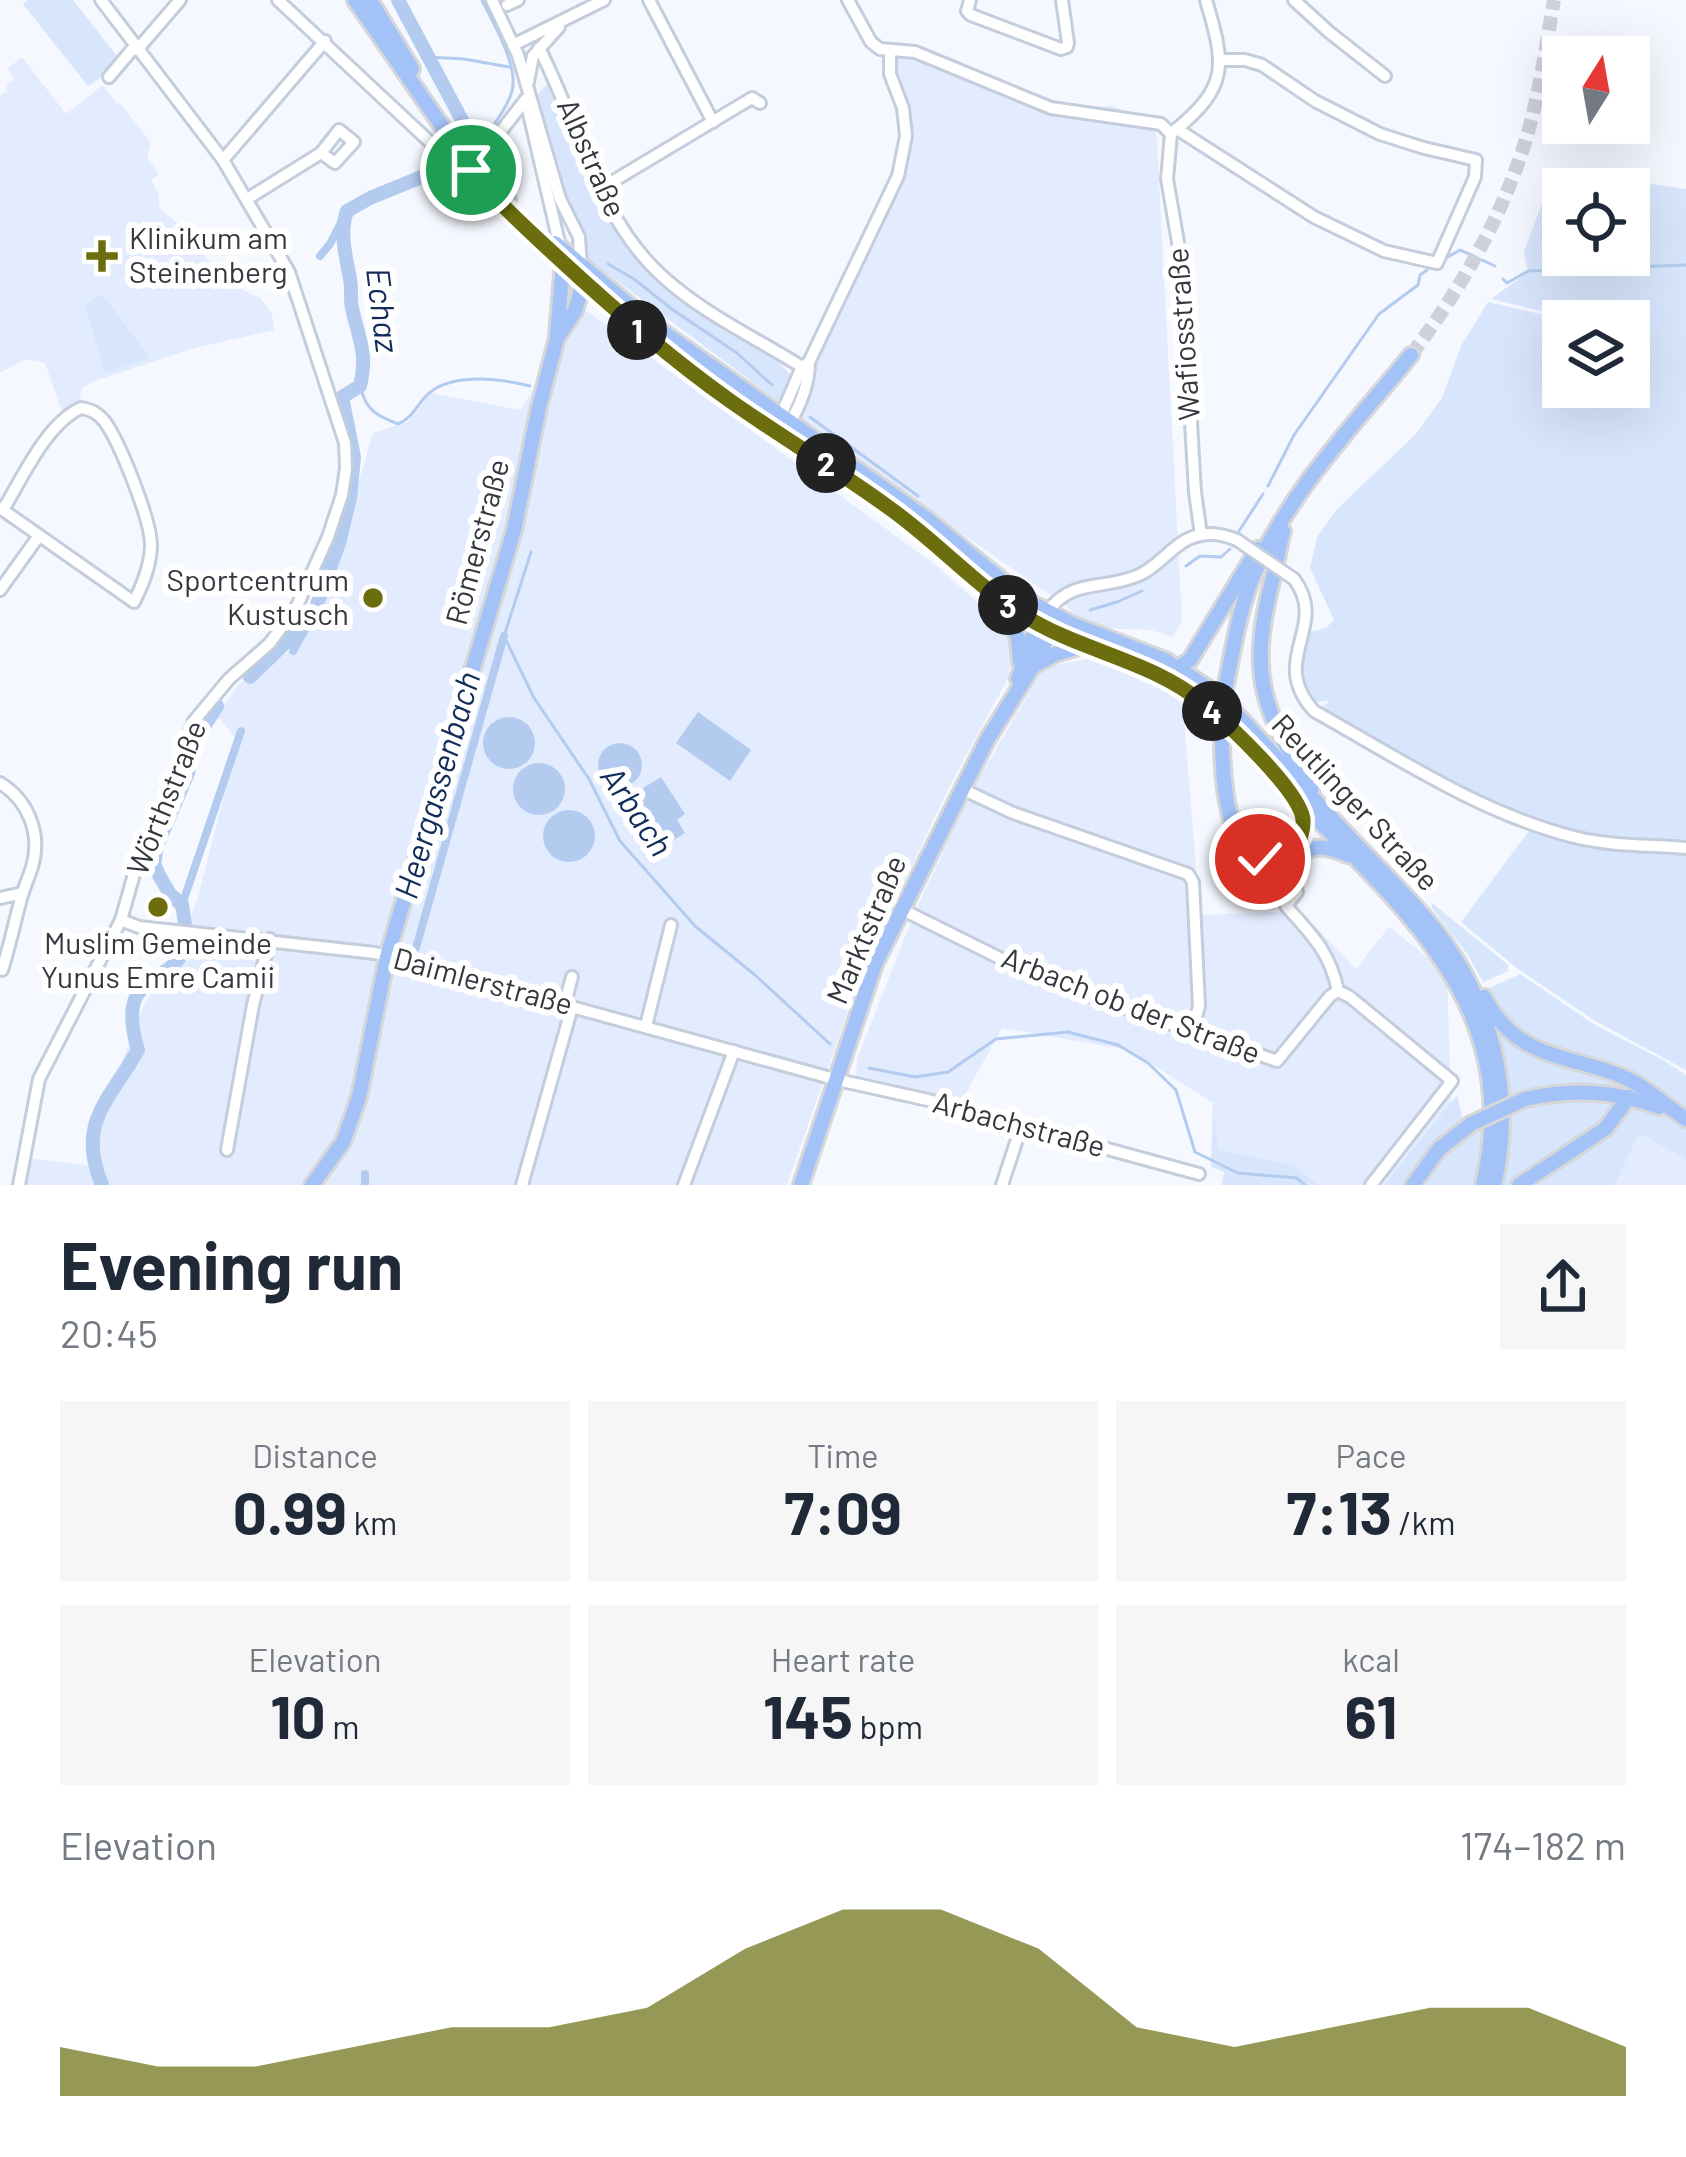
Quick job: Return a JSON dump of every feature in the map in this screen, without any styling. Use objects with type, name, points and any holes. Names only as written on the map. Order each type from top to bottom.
[{"type":"main road","points":[[355,0],[478,180],[511,215],[565,262],[892,509],[995,595],[1049,621]]},
{"type":"main road","points":[[370,0],[463,158],[526,217],[584,283],[664,352],[927,519],[1049,621]]},
{"type":"main road","points":[[565,262],[573,290],[571,316]]},
{"type":"main road","points":[[556,338],[565,262]]},
{"type":"main road","name":"Römerstraße","points":[[312,1185],[343,1142],[359,1097],[387,957],[514,530],[556,338],[584,283]]},
{"type":"main road","points":[[571,316],[587,303],[605,302]]},
{"type":"main road","points":[[1237,633],[1253,577],[1290,511],[1333,446],[1411,355]]},
{"type":"main road","points":[[1213,693],[1290,511]]},
{"type":"main road","points":[[1184,664],[1264,541],[1290,511]]},
{"type":"main road","points":[[1280,540],[1261,636],[1260,676],[1277,730],[1335,822]]},
{"type":"main road","points":[[995,595],[1014,626],[1027,669],[1054,654],[1088,646]]},
{"type":"main road","name":"Reutlinger Straße","points":[[1049,621],[1088,646],[1213,693]]},
{"type":"main road","name":"Reutlinger Straße","points":[[1049,621],[1184,664],[1295,796],[1358,860],[1462,980]]},
{"type":"main road","name":"Marktstraße","points":[[801,1185],[875,964],[1049,621]]},
{"type":"main road","name":"Reutlinger Straße","points":[[1241,730],[1433,927],[1462,980]]},
{"type":"main road","points":[[1222,736],[1229,808],[1242,845],[1250,853],[1270,861],[1316,846],[1358,860]]},
{"type":"main road","points":[[1293,853],[1303,824],[1295,796]]},
{"type":"main road","points":[[1462,980],[1481,991],[1499,1020],[1531,1046],[1554,1058],[1625,1078],[1683,1117]]},
{"type":"main road","points":[[1462,980],[1490,1086],[1491,1140],[1484,1185]]},
{"type":"main road","points":[[1462,980],[1490,1034],[1501,1081],[1502,1141],[1494,1185]]},
{"type":"main road","points":[[1413,1185],[1439,1150],[1471,1124],[1525,1099],[1579,1091],[1629,1097],[1683,1117]]},
{"type":"main road","points":[[1519,1185],[1604,1130],[1629,1097]]},
{"type":"street","name":"Wörthstraße","points":[[19,1185],[39,1079],[121,920],[140,853],[163,808],[194,721],[270,643],[297,606],[328,537],[346,468],[345,443],[289,272],[223,160],[100,0]]},
{"type":"street","points":[[109,77],[180,0]]},
{"type":"street","points":[[278,0],[463,158]]},
{"type":"street","name":"Albstraße","points":[[492,0],[515,50],[560,200],[578,237],[565,262]]},
{"type":"street","points":[[515,50],[604,0]]},
{"type":"street","points":[[649,0],[713,122]]},
{"type":"street","points":[[848,0],[880,49],[915,52],[1042,105],[1165,126],[1314,217],[1384,250],[1437,263],[1475,177],[1476,160],[1381,134],[1326,107],[1262,64],[1221,60]]},
{"type":"street","points":[[970,0],[970,14],[1060,49],[1068,43],[1062,0]]},
{"type":"street","points":[[1174,131],[1218,78],[1221,60],[1206,0]]},
{"type":"street","points":[[1294,0],[1359,49],[1385,76]]},
{"type":"street","points":[[539,47],[566,20]]},
{"type":"street","points":[[223,160],[325,41]]},
{"type":"street","name":"Albstraße","points":[[565,262],[523,115],[533,56],[539,47],[600,189],[628,237],[657,272],[693,301],[806,365]]},
{"type":"street","points":[[781,424],[898,176],[906,136],[903,108],[890,74],[890,50]]},
{"type":"street","points":[[600,189],[752,98],[760,103]]},
{"type":"street","name":"Albstraße","points":[[463,158],[523,115]]},
{"type":"street","name":"Wafiosstraße","points":[[1174,131],[1167,179],[1182,265],[1201,535]]},
{"type":"street","points":[[247,199],[321,153]]},
{"type":"street","points":[[80,408],[90,410],[106,424],[118,447],[150,530],[146,579],[134,602],[1,509],[62,420],[80,408]]},
{"type":"street","points":[[1049,621],[1074,589],[1118,584],[1146,572],[1182,542],[1201,535],[1224,535],[1294,579],[1304,594],[1307,610],[1295,676],[1300,693],[1314,711],[1478,803],[1534,825],[1580,839],[1686,848]]},
{"type":"street","points":[[0,590],[38,537]]},
{"type":"street","points":[[0,783],[15,793],[30,816],[35,844],[2,970]]},
{"type":"street","points":[[962,789],[1013,813],[1188,874],[1193,882],[1199,1006],[1192,1030]]},
{"type":"street","points":[[0,898],[23,892]]},
{"type":"street","points":[[1297,892],[1286,906],[1324,949],[1338,991],[1452,1081],[1371,1185]]},
{"type":"street","name":"Arbach ob der Straße","points":[[901,909],[1042,979],[1277,1061],[1338,991]]},
{"type":"street","name":"Daimlerstraße","points":[[121,920],[139,927],[328,946],[387,957],[838,1080]]},
{"type":"street","points":[[646,1026],[671,925]]},
{"type":"street","points":[[227,1150],[253,1005],[270,940]]},
{"type":"street","points":[[522,1185],[572,977]]},
{"type":"street","points":[[684,1185],[734,1051]]},
{"type":"street","name":"Arbachstraße","points":[[838,1080],[1199,1174]]},
{"type":"street","points":[[1002,1185],[1022,1127]]},
{"type":"shaded area","points":[[73,0],[120,60],[88,86],[23,4]]},
{"type":"shaded area","points":[[901,50],[1051,108],[1112,106],[1156,123],[1182,620],[1173,637],[1151,630],[1101,628],[1079,619],[791,415],[900,175],[906,108],[890,51]]},
{"type":"shaded area","name":"Klinikum am Steinenberg","points":[[22,57],[66,114],[103,85],[121,104],[151,143],[147,158],[159,174],[151,180],[159,208],[188,232],[222,280],[260,298],[272,314],[274,330],[194,348],[94,381],[82,388],[79,404],[62,412],[45,363],[25,359],[0,373],[0,96],[15,79],[7,69]]},
{"type":"shaded area","points":[[549,82],[597,190],[657,274],[750,334],[791,375],[780,403],[581,254],[538,94]]},
{"type":"shaded area","points":[[1650,184],[1686,189],[1686,1070],[1597,1022],[1518,969],[1461,922],[1534,824],[1479,802],[1316,711],[1330,701],[1313,702],[1303,676],[1309,632],[1326,628],[1334,620],[1310,568],[1317,537],[1337,509],[1415,435],[1442,398],[1461,346],[1488,302],[1542,314],[1542,408],[1650,408],[1650,300],[1542,300],[1542,311],[1491,299],[1528,272],[1524,252],[1542,203],[1542,276],[1650,276]]},
{"type":"shaded area","points":[[102,294],[150,358],[105,374],[85,305]]},
{"type":"shaded area","points":[[587,311],[934,564],[999,621],[1012,646],[1007,680],[951,783],[863,968],[787,1185],[12,1185],[20,1157],[92,1166],[97,1125],[144,1005],[176,958],[198,897],[238,741],[217,715],[240,683],[287,653],[330,580],[373,433],[408,422],[431,393],[520,410]]},
{"type":"shaded area","points":[[1092,658],[1182,696],[1200,915],[1300,911],[1356,969],[1389,927],[1447,973],[1451,1104],[1384,1185],[1318,1185],[1292,1165],[1217,1150],[1213,1103],[1129,1050],[1002,1028],[958,1107],[855,1092],[857,1059],[916,909],[975,785],[1044,667]]},
{"type":"shaded area","points":[[698,712],[751,750],[730,781],[676,743]]},
{"type":"shaded area","points":[[509,717],[527,725],[535,743],[527,761],[509,769],[491,761],[483,743],[491,725]]},
{"type":"shaded area","points":[[620,743],[635,750],[642,765],[635,780],[620,787],[605,780],[598,765],[605,750]]},
{"type":"shaded area","points":[[539,763],[557,771],[565,789],[557,807],[539,815],[521,807],[513,789],[521,771]]},
{"type":"shaded area","points":[[661,777],[685,814],[677,820],[685,833],[661,848],[629,797]]},
{"type":"shaded area","points":[[569,810],[587,818],[595,836],[587,854],[569,862],[551,854],[543,836],[551,818]]},
{"type":"shaded area","points":[[1432,903],[1508,965],[1508,971],[1483,982]]},
{"type":"shaded area","points":[[1520,974],[1595,1025],[1686,1075],[1686,1110],[1638,1077],[1561,1054],[1524,1032],[1485,990]]},
{"type":"shaded area","points":[[1491,1019],[1503,1031],[1611,1075],[1657,1100],[1584,1085],[1510,1095],[1503,1047]]},
{"type":"shaded area","points":[[1457,1095],[1463,1120],[1414,1170],[1408,1185],[1384,1185]]},
{"type":"shaded area","points":[[1560,1098],[1621,1099],[1591,1135],[1511,1185],[1499,1185],[1511,1111]]},
{"type":"shaded area","points":[[1213,1103],[1218,1150],[1293,1165],[1318,1185],[1222,1185],[1224,1172],[1211,1167]]},
{"type":"shaded area","points":[[1640,1104],[1686,1124],[1686,1159],[1639,1133],[1615,1185],[1525,1185],[1626,1105]]},
{"type":"shaded area","points":[[1686,1121],[1686,1185],[1615,1185],[1639,1132]]},
{"type":"shaded area","points":[[1486,1126],[1478,1185],[1419,1185],[1448,1150]]},
{"type":"waterway","name":"Echaz","points":[[250,677],[313,616],[350,498],[354,457],[342,397],[360,386],[363,364],[344,245],[347,211],[446,167],[472,139],[398,0]]},
{"type":"waterway","points":[[482,0],[504,45],[513,81],[507,104],[482,142]]},
{"type":"waterway","points":[[428,57],[509,67]]},
{"type":"waterway","points":[[320,256],[347,211]]},
{"type":"waterway","points":[[1446,258],[1460,250],[1495,266]]},
{"type":"waterway","points":[[608,264],[737,353],[772,385]]},
{"type":"waterway","points":[[1503,279],[1507,283],[1528,271],[1686,265]]},
{"type":"waterway","points":[[1268,486],[1294,435],[1379,314],[1418,285],[1427,270]]},
{"type":"waterway","name":"Arbach","points":[[360,386],[373,411],[398,424],[433,390],[455,381],[530,386]]},
{"type":"waterway","points":[[810,417],[918,496]]},
{"type":"waterway","points":[[1239,531],[1263,494]]},
{"type":"waterway","points":[[1186,566],[1200,556],[1221,557],[1230,549]]},
{"type":"waterway","name":"Arbach","points":[[531,552],[504,636],[534,698],[589,779],[620,841],[695,926],[830,1044]]},
{"type":"waterway","points":[[1090,610],[1142,591]]},
{"type":"waterway","points":[[293,651],[313,616]]},
{"type":"waterway","name":"Heergassenbach","points":[[416,948],[504,636]]},
{"type":"waterway","name":"Echaz","points":[[102,1185],[95,1163],[94,1128],[138,1050],[133,1005],[139,992],[179,958],[185,944],[182,905],[170,894],[154,864],[157,846],[188,773],[196,739],[217,706]]},
{"type":"waterway","points":[[182,905],[241,731]]},
{"type":"waterway","name":"Arbach","points":[[869,1068],[915,1077],[948,1072],[996,1039],[1068,1032],[1118,1045],[1148,1063],[1176,1090],[1195,1152],[1238,1173],[1297,1178],[1305,1185]]},
{"type":"waterway","name":"Heergassenbach","points":[[365,1174],[365,1185]]},
{"type":"tunnel","points":[[1411,355],[1463,278],[1506,195],[1532,119],[1554,0]]},
{"type":"place","name":"Klinikum am Steinenberg","points":[[102,256]]},
{"type":"place","name":"Sportcentrum Kustusch","points":[[373,598]]},
{"type":"place","name":"Muslim Gemeinde Yunus Emre Camii","points":[[158,907]]},
{"type":"route","points":[[471,170],[521,225],[664,352],[892,509],[1022,615],[1155,671],[1212,711],[1295,796],[1302,816],[1302,834],[1293,853],[1281,859],[1260,859]]}]
